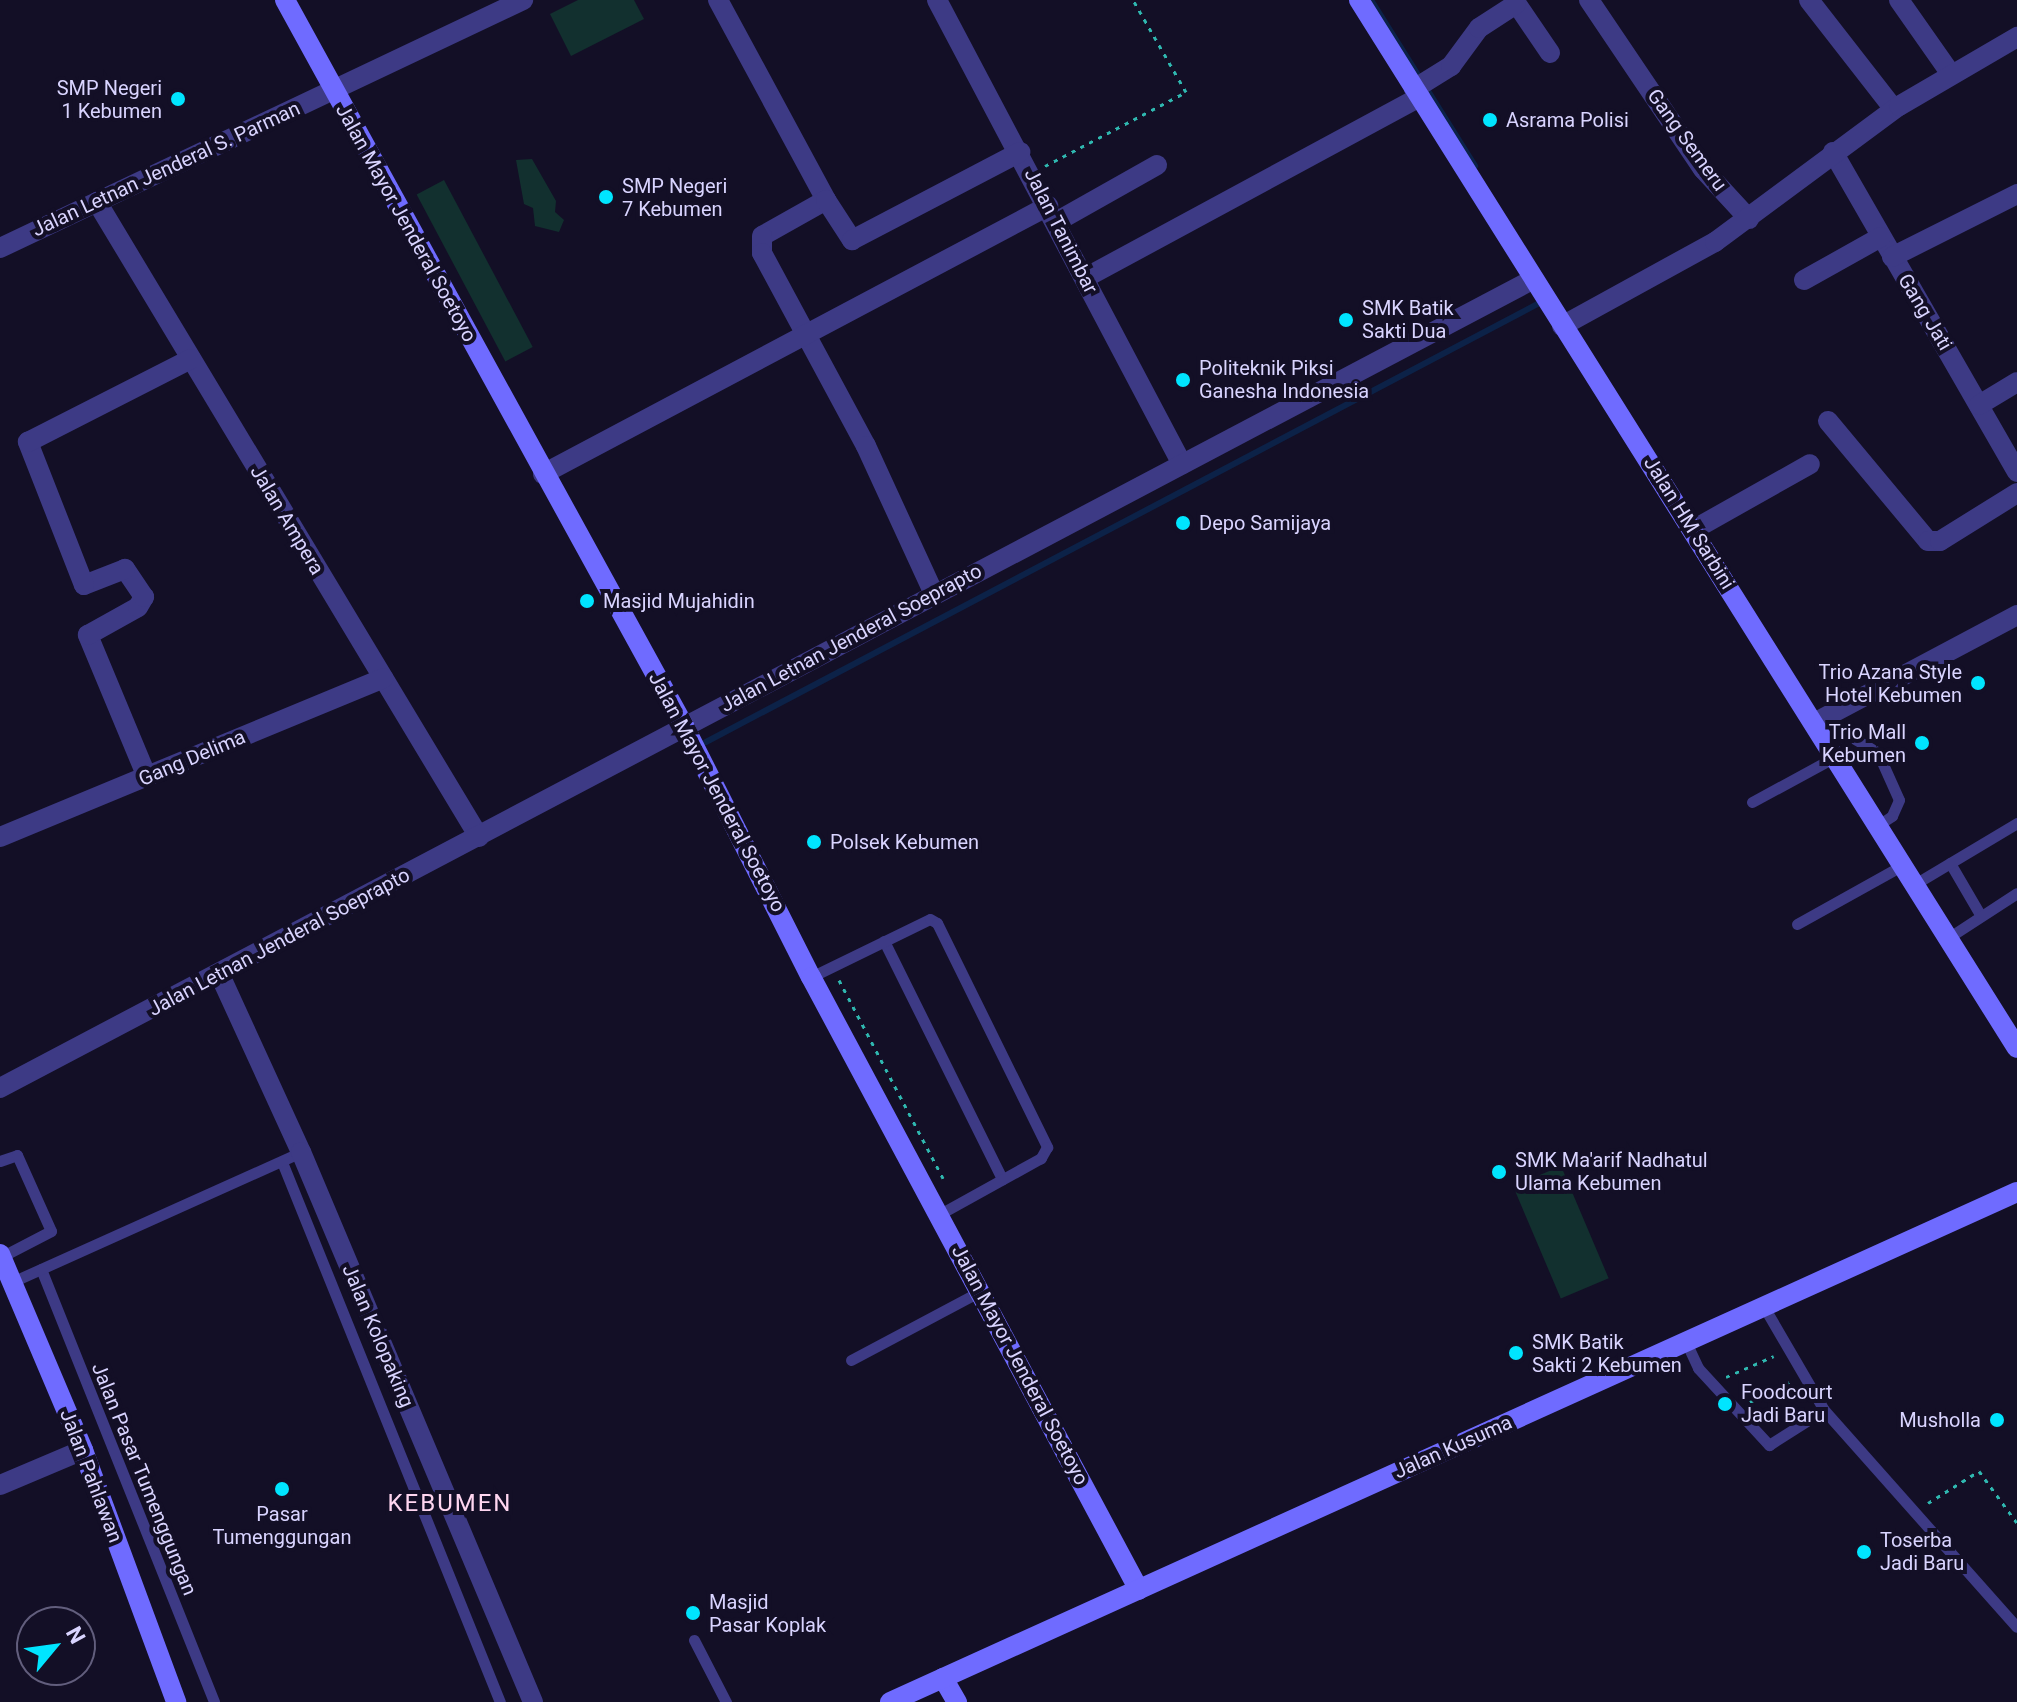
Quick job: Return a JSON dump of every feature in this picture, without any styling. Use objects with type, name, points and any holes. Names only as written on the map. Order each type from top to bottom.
[{"type":"main road","name":"Jalan Mayor Jenderal Soetoyo","points":[[285,0],[684,726],[811,977],[1139,1590]]},
{"type":"main road","name":"Jalan HM Sarbini","points":[[1359,0],[2017,1048]]},
{"type":"main road","name":"Jalan Kusuma","points":[[890,1702],[2017,1192]]},
{"type":"main road","name":"Jalan Pahlawan","points":[[1,1255],[83,1450],[176,1702]]},
{"type":"main road","points":[[943,1678],[957,1702]]},
{"type":"street","name":"Jalan Letnan Jenderal S. Parman","points":[[0,248],[523,0]]},
{"type":"street","points":[[718,0],[826,200],[852,240],[1020,152]]},
{"type":"street","name":"Jalan Tanimbar","points":[[937,0],[1020,152],[1182,464]]},
{"type":"street","name":"Gang Semeru","points":[[1589,0],[1703,169],[1749,219]]},
{"type":"street","points":[[1809,0],[1894,109]]},
{"type":"street","points":[[1899,0],[1951,74]]},
{"type":"street","points":[[1085,278],[1418,90],[1451,66],[1479,28],[1515,2],[1550,53]]},
{"type":"street","points":[[1559,320],[1749,219],[1833,152],[1894,109],[2017,37]]},
{"type":"street","name":"Gang Jati","points":[[1833,152],[1979,405],[2012,451],[2017,472]]},
{"type":"street","points":[[543,474],[806,334],[1157,165]]},
{"type":"street","points":[[1892,257],[2017,194]]},
{"type":"street","points":[[826,200],[760,242],[866,446],[934,594]]},
{"type":"street","name":"Jalan Ampera","points":[[97,202],[479,837]]},
{"type":"street","points":[[1804,280],[1881,237]]},
{"type":"street","name":"Jalan Letnan Jenderal Soeprapto","points":[[0,1088],[1182,464],[1537,284]]},
{"type":"street","points":[[147,777],[88,635],[138,607],[144,597],[125,569],[84,585],[28,442],[191,359]]},
{"type":"street","points":[[1979,405],[2017,382]]},
{"type":"street","points":[[1828,421],[1928,541],[1940,541],[2017,493]]},
{"type":"street","points":[[1693,530],[1810,464]]},
{"type":"street","points":[[1814,723],[2017,615]]},
{"type":"street","name":"Gang Delima","points":[[0,837],[383,678]]},
{"type":"street","name":"Jalan Kolopaking","points":[[219,973],[301,1152],[533,1702]]},
{"type":"street","points":[[0,1485],[83,1450]]},
{"type":"lane","points":[[1752,802],[1850,736],[1878,753],[1899,800],[1892,816],[1878,825]]},
{"type":"lane","points":[[1915,884],[2017,823]]},
{"type":"lane","points":[[1950,863],[1981,916]]},
{"type":"lane","points":[[1797,924],[1903,865]]},
{"type":"lane","points":[[1948,938],[2017,893]]},
{"type":"lane","points":[[811,977],[930,919],[937,923],[1039,1128],[1045,1154],[940,1214]]},
{"type":"lane","points":[[884,941],[1002,1179]]},
{"type":"lane","points":[[12,1282],[301,1152]]},
{"type":"lane","points":[[0,1161],[17,1155],[51,1231],[1,1255]]},
{"type":"lane","points":[[282,1162],[500,1702]]},
{"type":"lane","name":"Jalan Pasar Tumenggungan","points":[[41,1269],[214,1702]]},
{"type":"lane","points":[[851,1360],[981,1291]]},
{"type":"lane","points":[[1764,1307],[1824,1410],[2017,1627]]},
{"type":"lane","points":[[1686,1342],[1712,1383],[1769,1445],[1824,1410]]},
{"type":"lane","points":[[694,1640],[726,1702]]},
{"type":"path","points":[[1031,173],[1186,92],[1133,0]]},
{"type":"path","points":[[832,967],[949,1189]]},
{"type":"path","points":[[1712,1383],[1789,1350]]},
{"type":"path","points":[[1737,1409],[1803,1375]]},
{"type":"path","points":[[1914,1512],[1979,1471],[2017,1523]]},
{"type":"green space","points":[[578,0],[634,0],[644,19],[571,56],[550,14]]},
{"type":"green space","points":[[532,159],[556,201],[555,212],[564,220],[559,232],[535,226],[533,208],[524,204],[516,160]]},
{"type":"green space","points":[[444,180],[533,347],[505,361],[417,195]]},
{"type":"green space","points":[[1561,1166],[1609,1278],[1561,1299],[1513,1186]]},
{"type":"waterway","points":[[1371,0],[1475,166]]},
{"type":"waterway","points":[[706,742],[1543,301]]},
{"type":"place","name":"SMP Negeri 1 Kebumen","points":[[178,99]]},
{"type":"place","name":"Asrama Polisi","points":[[1490,120]]},
{"type":"place","name":"SMP Negeri 7 Kebumen","points":[[606,197]]},
{"type":"place","name":"SMK Batik Sakti Dua","points":[[1346,320]]},
{"type":"place","name":"Politeknik Piksi Ganesha Indonesia","points":[[1183,380]]},
{"type":"place","name":"Depo Samijaya","points":[[1183,523]]},
{"type":"place","name":"Masjid Mujahidin","points":[[587,601]]},
{"type":"place","name":"Trio Azana Style Hotel Kebumen","points":[[1978,683]]},
{"type":"place","name":"Trio Mall Kebumen","points":[[1922,743]]},
{"type":"place","name":"Polsek Kebumen","points":[[814,842]]},
{"type":"place","name":"SMK Ma'arif Nadhatul Ulama Kebumen","points":[[1499,1172]]},
{"type":"place","name":"SMK Batik Sakti 2 Kebumen","points":[[1516,1353]]},
{"type":"place","name":"Foodcourt Jadi Baru","points":[[1725,1404]]},
{"type":"place","name":"Musholla","points":[[1997,1420]]},
{"type":"place","name":"Pasar Tumenggungan","points":[[282,1489]]},
{"type":"place","name":"Toserba Jadi Baru","points":[[1864,1552]]},
{"type":"place","name":"Masjid Pasar Koplak","points":[[693,1613]]},
{"type":"district","name":"KEBUMEN","points":[[450,1504]]}]
